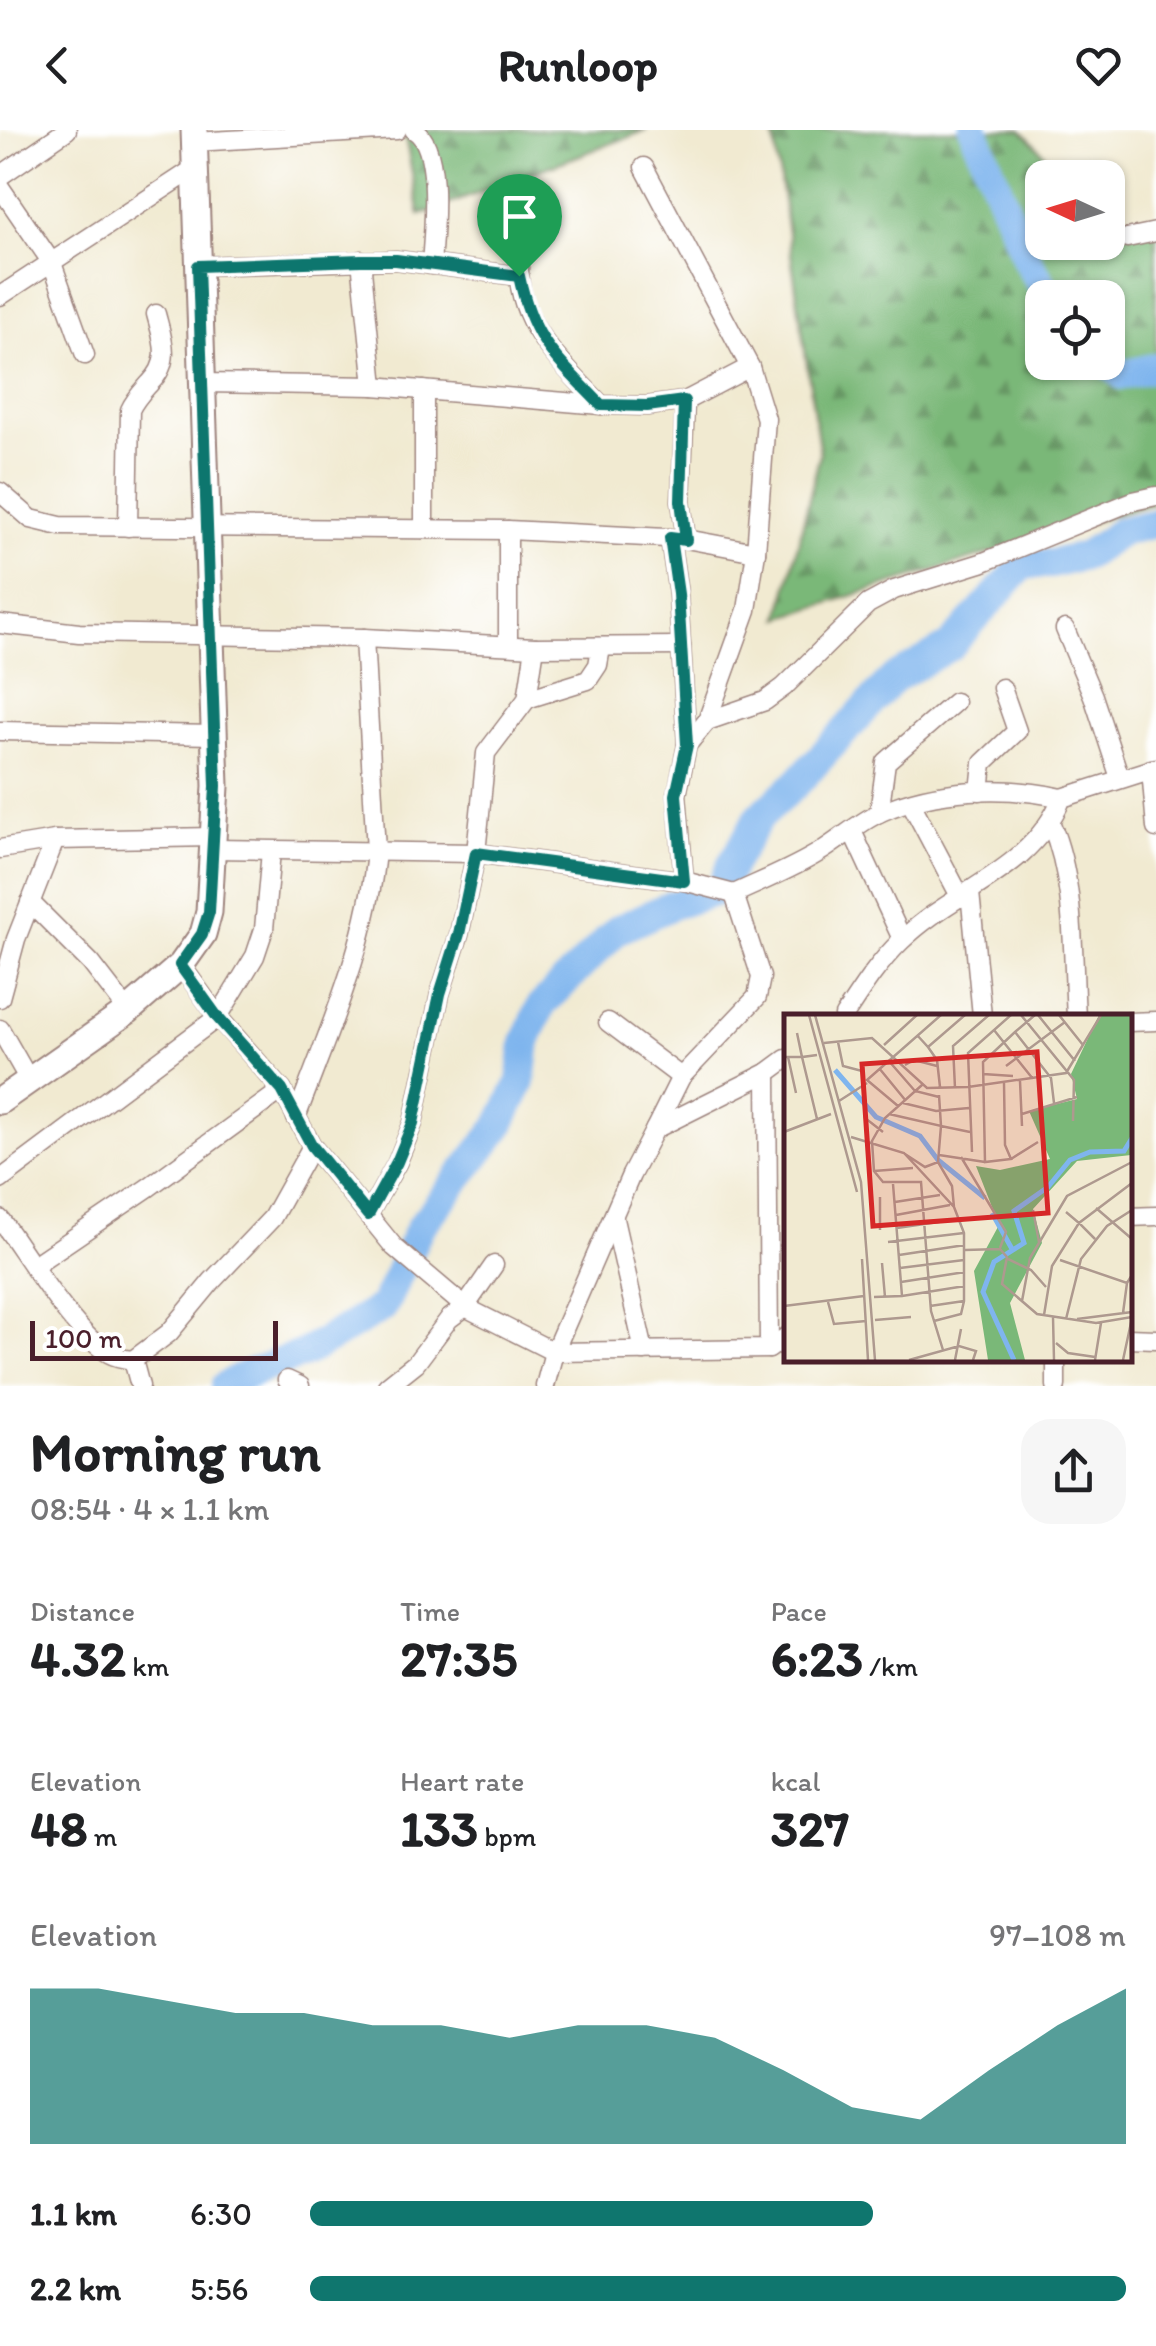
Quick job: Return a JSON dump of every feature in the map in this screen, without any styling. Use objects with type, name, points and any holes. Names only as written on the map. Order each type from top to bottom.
[{"type":"main road","points":[[0,1101],[128,1010],[180,965],[206,922],[214,843],[214,735],[194,147]]},
{"type":"street","points":[[0,176],[67,130]]},
{"type":"street","points":[[0,296],[52,263],[194,147],[386,130]]},
{"type":"street","points":[[414,130],[424,136],[432,175],[432,265]]},
{"type":"street","points":[[644,168],[750,367],[766,419],[756,552],[747,610],[708,721],[687,745]]},
{"type":"street","points":[[0,187],[52,263],[84,356]]},
{"type":"street","points":[[522,201],[519,276],[525,306],[541,339],[601,405]]},
{"type":"street","points":[[1127,238],[1156,232]]},
{"type":"street","points":[[361,260],[374,386]]},
{"type":"street","points":[[198,266],[361,260],[519,276]]},
{"type":"street","points":[[128,527],[130,410],[160,373],[166,359],[156,314]]},
{"type":"street","points":[[202,382],[374,386],[647,406],[684,401],[750,367]]},
{"type":"street","points":[[424,390],[424,528]]},
{"type":"street","points":[[684,401],[678,594],[687,745],[676,795],[684,881]]},
{"type":"street","points":[[708,721],[765,701],[868,604],[894,590],[981,563],[1156,496]]},
{"type":"street","points":[[2,498],[31,519],[45,523],[508,530],[678,539],[756,552]]},
{"type":"street","points":[[508,530],[508,644]]},
{"type":"street","points":[[0,624],[79,633],[364,638],[535,647],[681,646]]},
{"type":"street","points":[[1064,629],[1093,696],[1120,778]]},
{"type":"street","points":[[296,1118],[354,953],[373,882],[376,851],[364,638]]},
{"type":"street","points":[[368,1215],[413,1123],[440,994],[459,934],[476,853],[486,753],[527,699],[535,647]]},
{"type":"street","points":[[527,699],[588,680],[598,665],[601,648]]},
{"type":"street","points":[[980,791],[983,763],[1017,731],[1002,688]]},
{"type":"street","points":[[880,813],[886,762],[955,702]]},
{"type":"street","points":[[0,731],[214,735]]},
{"type":"street","points":[[0,848],[56,840],[214,843],[272,851],[476,853],[684,881],[723,890],[796,866],[880,813],[911,803],[980,791],[1035,792],[1062,798],[1153,768],[1156,828]]},
{"type":"street","points":[[845,1014],[902,939],[1027,852],[1050,824],[1062,798]]},
{"type":"street","points":[[911,803],[965,895],[982,1014]]},
{"type":"street","points":[[1050,824],[1062,850],[1067,879],[1076,1014]]},
{"type":"street","points":[[852,831],[902,939]]},
{"type":"street","points":[[0,998],[30,902],[56,840]]},
{"type":"street","points":[[0,1180],[218,1018],[240,986],[260,942],[270,894],[272,851]]},
{"type":"street","points":[[545,1386],[554,1352],[631,1174],[681,1077],[757,997],[761,977],[723,890]]},
{"type":"street","points":[[30,902],[91,963],[128,1010]]},
{"type":"street","points":[[180,965],[218,1018],[282,1090],[312,1146],[394,1247],[465,1307],[554,1352],[769,1348],[784,1338]]},
{"type":"street","points":[[1131,1022],[1156,1021]]},
{"type":"street","points":[[608,1022],[681,1077]]},
{"type":"street","points":[[0,1029],[29,1080]]},
{"type":"street","points":[[655,1129],[784,1060]]},
{"type":"street","points":[[766,1073],[769,1348]]},
{"type":"street","points":[[34,1265],[282,1090]]},
{"type":"street","points":[[0,1219],[97,1345],[112,1356],[133,1360],[169,1334],[212,1280],[272,1218],[312,1146]]},
{"type":"street","points":[[614,1219],[644,1351]]},
{"type":"street","points":[[387,1386],[416,1363],[449,1318],[465,1307],[494,1265]]},
{"type":"street","points":[[1131,1338],[1156,1339]]},
{"type":"street","points":[[133,1360],[140,1386]]},
{"type":"green space","points":[[404,130],[647,130],[420,215]]},
{"type":"green space","points":[[773,130],[1021,130],[1050,160],[1025,160],[1025,260],[1125,260],[1125,234],[1156,228],[1156,502],[780,618],[820,454]]},
{"type":"waterway","points":[[974,130],[1027,260],[1039,280]]},
{"type":"waterway","points":[[1125,375],[1156,367]]},
{"type":"waterway","points":[[225,1386],[305,1353],[383,1307],[420,1227],[499,1127],[521,1082],[526,1042],[541,1006],[617,930],[672,905],[721,890],[760,816],[796,784],[893,679],[950,646],[1024,564],[1051,564],[1085,556],[1122,531],[1156,523]]},
{"type":"route","points":[[396,260],[519,276],[525,306],[541,339],[601,405],[647,406],[684,401],[681,501],[686,540],[670,538],[678,594],[687,745],[676,795],[684,881],[476,853],[459,934],[440,994],[413,1123],[368,1215],[312,1146],[282,1090],[218,1018],[180,965],[202,934],[209,912],[216,786],[198,266],[396,260]]}]
